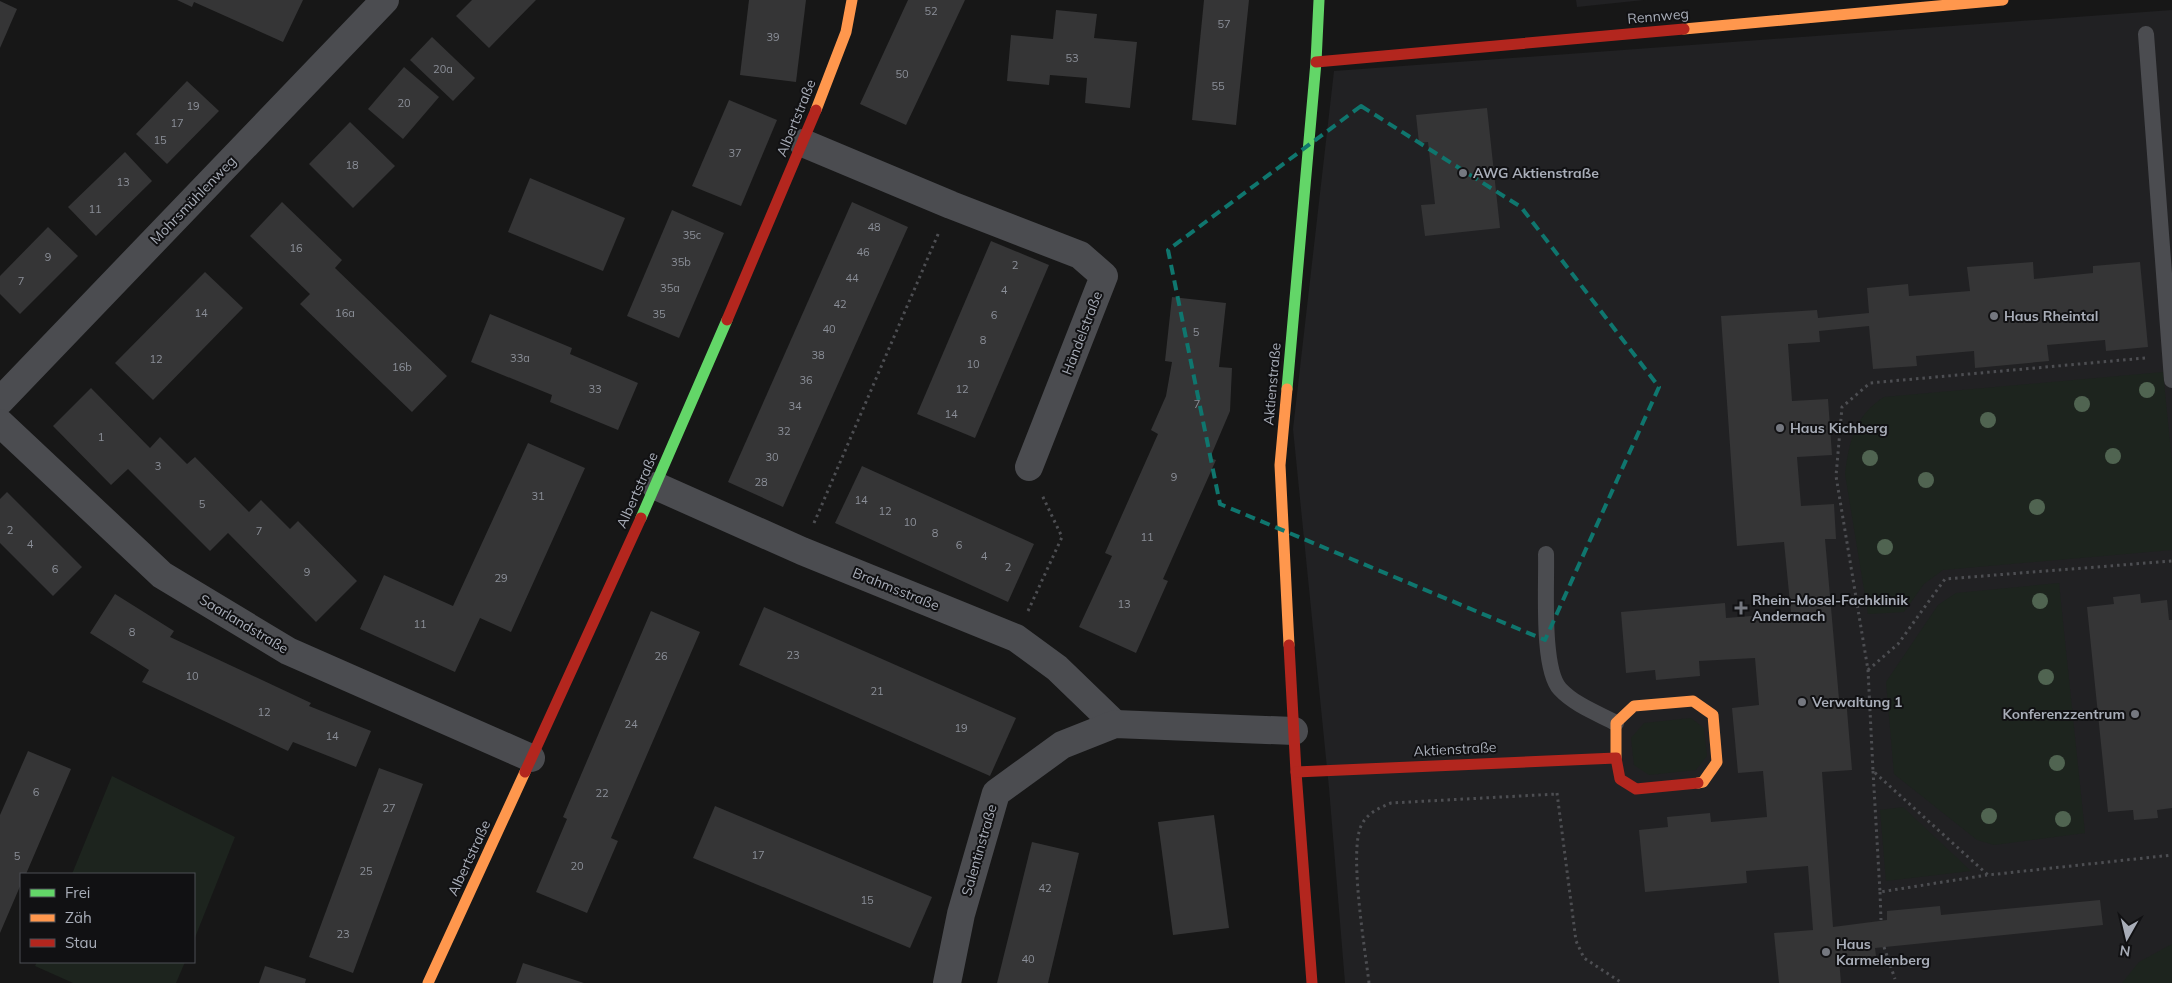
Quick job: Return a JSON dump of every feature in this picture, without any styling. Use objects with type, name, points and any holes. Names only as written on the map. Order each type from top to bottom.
[{"type":"street","name":"Mohrsmühlenweg","points":[[0,401],[386,0]]},
{"type":"street","name":"Albertstraße","points":[[428,983],[656,486],[803,143],[846,32],[852,0]]},
{"type":"street","name":"Aktienstraße","points":[[1312,983],[1296,772],[1280,465],[1316,62],[1319,0]]},
{"type":"street","name":"Rennweg","points":[[1316,62],[2003,0]]},
{"type":"street","name":"Händelstraße","points":[[803,143],[951,205],[1080,255],[1104,276],[1029,467]]},
{"type":"street","name":"Saarlandstraße","points":[[0,423],[162,574],[288,651],[531,758]]},
{"type":"street","name":"Brahmsstraße","points":[[656,486],[802,551],[1016,638],[1057,668],[1115,724]]},
{"type":"street","points":[[1693,700],[1713,715],[1717,762],[1703,782],[1636,789],[1620,779],[1616,758],[1616,723],[1634,706],[1693,700]]},
{"type":"street","name":"Salentinstraße","points":[[947,983],[961,914],[996,793],[1062,745],[1115,724],[1294,731]]},
{"type":"street","name":"Aktienstraße","points":[[1296,772],[1616,758]]},
{"type":"lane","points":[[2146,34],[2168,356],[2172,380]]},
{"type":"lane","points":[[1546,554],[1548,663],[1559,688],[1572,700],[1616,723]]},
{"type":"path","points":[[802,551],[951,205]]},
{"type":"path","points":[[1881,920],[1868,670],[1836,476],[1842,407],[1870,383],[2168,356]]},
{"type":"path","points":[[1016,638],[1062,537],[1029,467]]},
{"type":"path","points":[[1868,670],[1898,644],[1945,579],[2172,562]]},
{"type":"path","points":[[1556,760],[1557,794],[1576,941],[1584,958],[1622,983]]},
{"type":"path","points":[[1874,771],[1988,875]]},
{"type":"path","points":[[1369,983],[1355,850],[1361,825],[1374,811],[1391,803],[1557,794]]},
{"type":"path","points":[[1880,892],[1988,875],[2172,855]]},
{"type":"path","points":[[1884,947],[1895,979]]},
{"type":"highlighted area","points":[[1361,106],[1521,207],[1659,387],[1545,640],[1220,504],[1168,250]]},
{"type":"shaded area","points":[[1576,0],[1644,0],[1577,7]]},
{"type":"shaded area","name":"Rhein-Mosel-Fachklinik Andernach","points":[[2172,10],[2172,983],[1345,983],[1329,788],[1293,429],[1334,71]]},
{"type":"shaded area","points":[[2163,372],[2172,462],[2172,550],[1943,570],[1924,584],[1904,612],[1868,614],[1845,474],[1851,440],[1855,430],[1866,412],[1874,404],[1884,397]]},
{"type":"shaded area","points":[[2059,583],[2085,833],[1994,845],[1977,840],[1894,774],[1886,682],[1938,605],[1956,593]]},
{"type":"shaded area","points":[[1691,718],[1704,728],[1707,756],[1696,770],[1649,775],[1634,765],[1631,738],[1644,723]]},
{"type":"shaded area","points":[[112,776],[235,837],[195,937],[195,873],[72,873]]},
{"type":"shaded area","points":[[1903,807],[1971,871],[1886,881],[1880,810]]},
{"type":"shaded area","points":[[2172,944],[2172,983],[2122,983],[2139,962]]},
{"type":"shaded area","points":[[36,963],[185,963],[176,983],[73,983],[35,966]]},
{"type":"building","points":[[177,0],[303,0],[283,42],[194,2],[192,7]]},
{"type":"building","points":[[472,0],[536,0],[489,48],[456,16]]},
{"type":"building","points":[[749,0],[806,0],[796,82],[740,75]]},
{"type":"building","points":[[908,0],[965,0],[906,125],[860,104]]},
{"type":"building","points":[[1204,0],[1249,0],[1236,125],[1192,120]]},
{"type":"building","points":[[0,1],[17,9],[0,48]]},
{"type":"building","points":[[1056,10],[1097,14],[1094,38],[1137,42],[1130,108],[1085,103],[1087,78],[1050,75],[1049,85],[1007,81],[1011,35],[1053,39]]},
{"type":"building","points":[[432,37],[475,78],[453,101],[410,60]]},
{"type":"building","points":[[404,67],[439,97],[403,139],[368,109]]},
{"type":"building","points":[[187,81],[219,111],[167,164],[136,134]]},
{"type":"building","points":[[729,100],[777,120],[741,206],[692,186]]},
{"type":"building","name":"AWG Aktienstraße","points":[[1487,108],[1500,228],[1425,236],[1421,205],[1435,204],[1428,142],[1419,143],[1416,115]]},
{"type":"building","points":[[350,122],[395,166],[353,208],[309,164]]},
{"type":"building","points":[[125,152],[152,181],[96,236],[68,207]]},
{"type":"building","points":[[530,178],[625,218],[603,271],[508,232]]},
{"type":"building","points":[[282,202],[342,260],[335,268],[447,376],[412,412],[300,304],[310,294],[250,236]]},
{"type":"building","points":[[852,202],[908,227],[783,507],[728,482]]},
{"type":"building","points":[[672,210],[724,233],[679,338],[627,316]]},
{"type":"building","points":[[48,227],[78,256],[20,314],[0,294],[0,276]]},
{"type":"building","points":[[991,241],[1049,265],[975,438],[917,414]]},
{"type":"building","points":[[2033,262],[2034,279],[2093,273],[2093,266],[2140,262],[2148,347],[2106,351],[2105,340],[2047,345],[2049,361],[1975,368],[1974,351],[1916,356],[1917,366],[1873,369],[1869,326],[1819,331],[1820,342],[1788,344],[1792,401],[1828,399],[1832,455],[1797,457],[1801,506],[1834,504],[1836,539],[1825,539],[1839,699],[1846,698],[1852,770],[1822,772],[1833,927],[1887,920],[1887,911],[1940,906],[1941,915],[2100,900],[2103,925],[1875,948],[1876,956],[1839,959],[1841,983],[1779,983],[1774,933],[1813,930],[1808,866],[1746,871],[1747,883],[1645,892],[1639,830],[1668,827],[1667,817],[1710,813],[1711,822],[1767,817],[1763,771],[1738,773],[1732,708],[1759,705],[1755,658],[1699,661],[1700,676],[1656,680],[1655,670],[1626,673],[1621,612],[1725,603],[1726,618],[1791,613],[1784,542],[1737,546],[1721,316],[1817,310],[1818,318],[1869,313],[1867,288],[1908,284],[1909,296],[1970,291],[1967,267]]},
{"type":"building","points":[[205,272],[243,308],[153,400],[115,363]]},
{"type":"building","points":[[1172,297],[1226,303],[1219,367],[1232,368],[1230,411],[1210,458],[1216,460],[1163,579],[1168,581],[1136,653],[1079,627],[1112,556],[1105,553],[1158,434],[1151,430],[1166,396],[1172,362],[1165,361]]},
{"type":"building","points":[[490,314],[572,348],[570,354],[638,383],[618,430],[550,402],[552,395],[471,362]]},
{"type":"building","points":[[91,388],[150,448],[160,437],[187,464],[195,457],[249,512],[261,500],[290,529],[298,521],[357,581],[316,622],[228,533],[210,551],[128,469],[111,485],[53,426]]},
{"type":"building","points":[[528,443],[585,468],[511,632],[480,618],[455,672],[360,629],[384,575],[453,606]]},
{"type":"building","points":[[862,466],[1034,544],[1008,602],[835,523]]},
{"type":"building","points":[[7,492],[82,567],[53,596],[0,543],[0,499]]},
{"type":"building","points":[[115,594],[174,631],[170,637],[311,703],[309,706],[371,731],[356,767],[293,742],[288,751],[142,682],[149,670],[90,633]]},
{"type":"building","name":"Konferenzzentrum","points":[[2140,594],[2141,603],[2167,600],[2169,620],[2172,620],[2172,808],[2157,810],[2158,818],[2134,820],[2133,810],[2108,812],[2087,607],[2114,604],[2113,597]]},
{"type":"building","points":[[764,607],[1016,718],[990,776],[739,665]]},
{"type":"building","points":[[651,611],[700,632],[611,838],[618,841],[587,913],[536,892],[567,819],[563,817]]},
{"type":"building","points":[[28,751],[71,769],[26,873],[20,873],[20,886],[0,933],[0,815]]},
{"type":"building","points":[[379,768],[423,784],[353,973],[309,957]]},
{"type":"building","points":[[715,806],[932,897],[910,948],[693,858]]},
{"type":"building","points":[[1214,815],[1229,928],[1173,935],[1158,822]]},
{"type":"building","points":[[1032,842],[1079,853],[1048,983],[997,983]]},
{"type":"building","points":[[523,963],[584,983],[516,983]]},
{"type":"building","points":[[265,966],[306,979],[305,983],[259,983]]},
{"type":"traffic: fast","points":[[1287,389],[1316,62],[1319,0]]},
{"type":"traffic: fast","points":[[641,518],[727,320]]},
{"type":"traffic: slow","points":[[816,110],[846,32],[852,0]]},
{"type":"traffic: slow","points":[[1684,29],[2003,0]]},
{"type":"traffic: slow","points":[[1287,389],[1280,465],[1289,645]]},
{"type":"traffic: slow","points":[[1616,758],[1616,723],[1634,706],[1693,701],[1713,715],[1717,762],[1703,782],[1698,783]]},
{"type":"traffic: slow","points":[[428,983],[525,772]]},
{"type":"traffic: jam","points":[[1316,62],[1684,29]]},
{"type":"traffic: jam","points":[[727,320],[816,110]]},
{"type":"traffic: jam","points":[[525,772],[641,518]]},
{"type":"traffic: jam","points":[[1289,645],[1296,772],[1312,983]]},
{"type":"traffic: jam","points":[[1296,772],[1616,758],[1620,779],[1636,789],[1698,783]]},
{"type":"place","name":"AWG Aktienstraße","points":[[1463,173]]},
{"type":"place","name":"Haus Rheintal","points":[[1994,316]]},
{"type":"place","name":"Haus Kichberg","points":[[1780,428]]},
{"type":"place","name":"Rhein-Mosel-Fachklinik Andernach","points":[[1741,608]]},
{"type":"place","name":"Verwaltung 1","points":[[1802,702]]},
{"type":"place","name":"Konferenzzentrum","points":[[2135,714]]},
{"type":"place","name":"Haus Karmelenberg","points":[[1826,952]]}]
